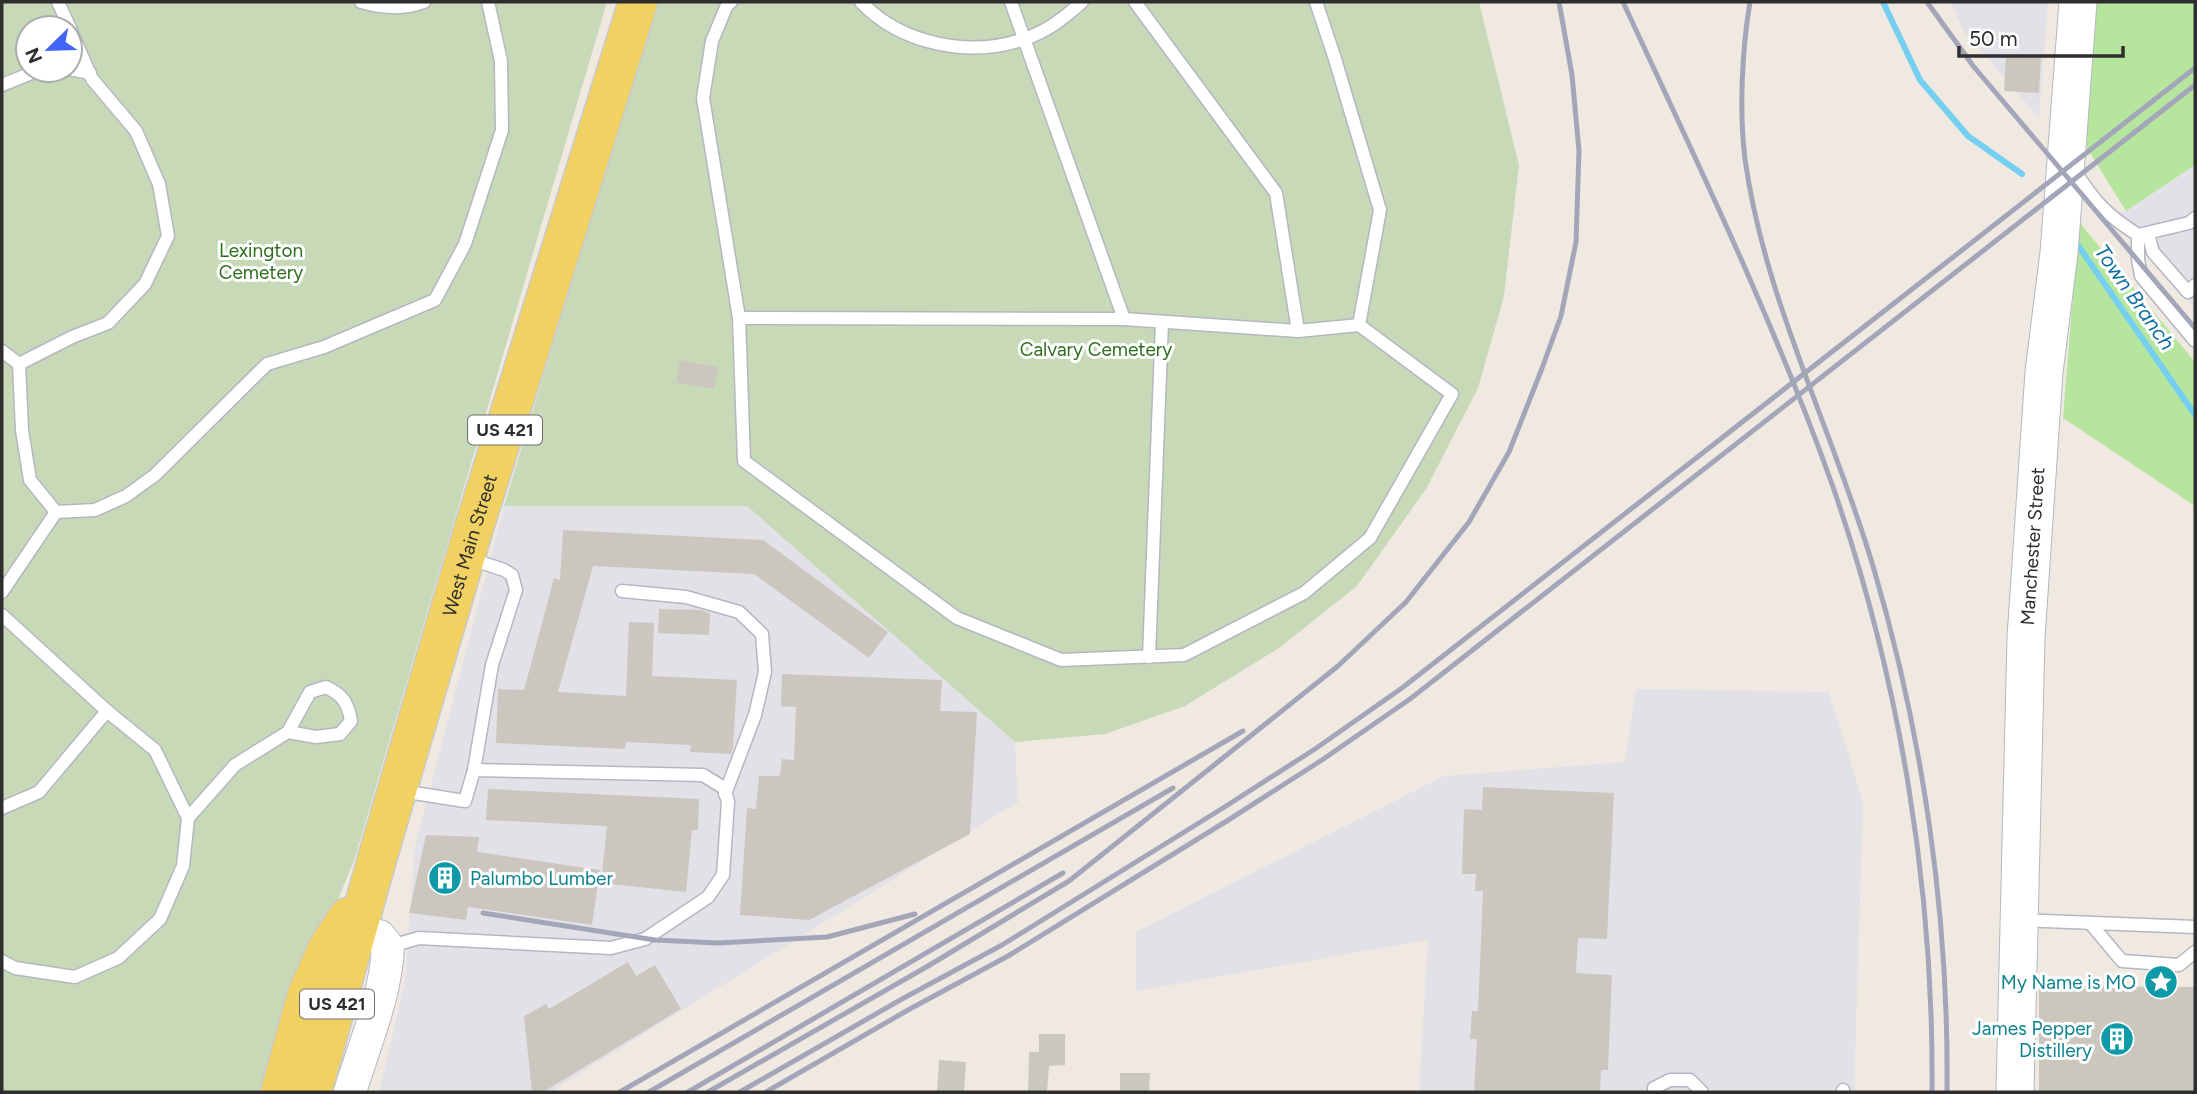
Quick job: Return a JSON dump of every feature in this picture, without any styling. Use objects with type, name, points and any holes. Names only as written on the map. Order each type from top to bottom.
[{"type":"main road","name":"West Main Street","points":[[326,1087],[372,939],[377,859],[465,558],[638,2]]},
{"type":"main road","name":"Manchester Street","points":[[2015,1092],[2026,637],[2044,372],[2059,253],[2078,2]]},
{"type":"main road","points":[[280,1092],[307,994],[317,968],[361,896],[377,859]]},
{"type":"lane","points":[[361,2],[376,6],[409,7],[424,2]]},
{"type":"lane","points":[[56,512],[95,510],[126,496],[155,475],[267,364],[324,347],[435,300],[465,244],[502,131],[501,61],[488,2]]},
{"type":"lane","points":[[731,2],[727,5],[712,41],[703,98],[739,318],[744,461],[957,618],[1061,660],[1184,655],[1304,593],[1370,538],[1452,394],[1359,325],[1298,331],[1124,319],[739,318]]},
{"type":"lane","points":[[861,2],[876,17],[922,41],[973,49],[1024,39],[1058,23],[1083,2]]},
{"type":"lane","points":[[1011,2],[1124,319]]},
{"type":"lane","points":[[1135,2],[1276,193],[1298,331]]},
{"type":"lane","points":[[1315,2],[1380,210],[1359,325]]},
{"type":"lane","points":[[19,365],[72,337],[108,323],[145,284],[168,236],[159,184],[136,131],[92,79],[84,60]]},
{"type":"lane","points":[[84,72],[90,73]]},
{"type":"lane","points":[[2065,156],[2110,217],[2143,235],[2153,252],[2188,292],[2195,285]]},
{"type":"lane","points":[[2143,235],[2193,224]]},
{"type":"lane","points":[[2143,235],[2138,259],[2141,276],[2195,341]]},
{"type":"lane","points":[[1149,657],[1162,321]]},
{"type":"lane","points":[[2,351],[19,365],[22,430],[30,480],[56,512]]},
{"type":"lane","points":[[2,592],[56,512]]},
{"type":"lane","points":[[398,790],[465,801],[474,770],[492,665],[516,590],[512,575],[465,558]]},
{"type":"lane","points":[[622,591],[687,597],[740,611],[762,634],[765,671],[755,715],[725,794]]},
{"type":"lane","points":[[2,615],[107,711],[155,750],[188,818],[183,866],[160,919],[118,958],[75,977],[15,968],[2,961]]},
{"type":"lane","points":[[188,818],[235,765],[288,732],[310,692],[326,687],[340,694],[348,705],[351,721],[340,734],[316,737],[288,732]]},
{"type":"lane","points":[[2,808],[39,792],[107,711]]},
{"type":"lane","points":[[372,939],[419,938],[611,948],[645,939],[708,897],[723,875],[728,802],[723,788],[703,775],[474,770]]},
{"type":"lane","points":[[2018,919],[2195,928]]},
{"type":"lane","points":[[2090,923],[2122,961],[2179,965],[2195,952]]},
{"type":"lane","points":[[1654,1092],[1654,1088],[1670,1080],[1690,1080],[1702,1092]]},
{"type":"shaded area","points":[[1951,2],[2048,2],[2039,118],[1963,30]]},
{"type":"shaded area","points":[[2195,165],[2195,309],[2116,217]]},
{"type":"shaded area","points":[[504,506],[747,506],[1015,742],[1018,802],[550,1092],[379,1092],[405,982],[415,846]]},
{"type":"shaded area","points":[[1636,689],[1829,692],[1863,803],[1854,1092],[1419,1092],[1428,940],[1136,991],[1136,932],[1444,776],[1625,762]]},
{"type":"green space","name":"Lexington Cemetery","points":[[2,2],[607,2],[354,861],[258,1092],[2,1092]]},
{"type":"green space","name":"Calvary Cemetery","points":[[656,2],[1479,2],[1519,165],[1504,296],[1478,388],[1426,489],[1357,586],[1279,648],[1185,706],[1105,734],[1015,742],[747,506],[504,506]]},
{"type":"green space","points":[[2093,2],[2195,2],[2195,165],[2126,211],[2082,140]]},
{"type":"green space","points":[[2079,222],[2195,362],[2195,506],[2063,418]]},
{"type":"building","points":[[2006,55],[2041,57],[2039,93],[2004,91]]},
{"type":"building","points":[[680,360],[718,367],[714,389],[676,382]]},
{"type":"building","points":[[563,530],[763,540],[888,632],[869,658],[754,574],[593,566],[558,692],[626,696],[629,622],[654,623],[652,676],[737,680],[731,754],[690,752],[691,745],[626,742],[625,749],[496,743],[498,689],[524,690],[554,578],[560,580]]},
{"type":"building","points":[[659,609],[701,610],[710,613],[709,635],[658,633]]},
{"type":"building","points":[[782,674],[942,680],[940,711],[977,712],[970,834],[809,920],[740,915],[747,808],[756,809],[759,776],[780,776],[782,759],[794,760],[796,707],[781,706]]},
{"type":"building","points":[[1483,787],[1614,793],[1607,939],[1578,938],[1576,973],[1612,975],[1608,1070],[1601,1070],[1600,1092],[1474,1092],[1477,1039],[1470,1039],[1472,1011],[1478,1011],[1483,891],[1475,891],[1476,874],[1462,874],[1464,809],[1482,810]]},
{"type":"building","points":[[488,789],[699,799],[698,830],[692,830],[686,892],[601,883],[607,826],[486,820]]},
{"type":"building","points":[[426,835],[479,837],[477,852],[600,870],[592,925],[468,907],[466,920],[409,913]]},
{"type":"building","points":[[628,962],[636,976],[655,965],[681,1009],[543,1092],[532,1092],[524,1016],[546,1004],[549,1009]]},
{"type":"building","name":"James Pepper Distillery","points":[[2039,986],[2195,987],[2195,1092],[2039,1092]]},
{"type":"building","points":[[1039,1034],[1065,1034],[1065,1065],[1049,1066],[1047,1092],[1028,1092],[1029,1052],[1039,1052]]},
{"type":"building","points":[[939,1060],[966,1062],[964,1092],[937,1092]]},
{"type":"building","points":[[1120,1073],[1150,1073],[1149,1092],[1120,1092]]},
{"type":"waterway","name":"Town Branch","points":[[1883,2],[1920,80],[1968,136],[2022,174]]},
{"type":"waterway","name":"Town Branch","points":[[2075,241],[2195,415]]},
{"type":"railway","points":[[708,1092],[928,966],[1069,881],[1338,666],[1406,602],[1469,522],[1509,452],[1541,371],[1561,316],[1576,242],[1579,151],[1572,75],[1559,2]]},
{"type":"railway","points":[[1623,2],[1734,242],[1786,364],[1833,487],[1857,560],[1894,709],[1919,862],[1927,939],[1932,1092]]},
{"type":"railway","points":[[1750,2],[1743,60],[1742,121],[1754,211],[1783,313],[1857,515],[1891,630],[1906,695],[1930,826],[1938,892],[1947,1092]]},
{"type":"railway","points":[[1927,2],[1974,67],[2195,328]]},
{"type":"railway","points":[[740,1092],[1002,945],[1315,749],[1402,688],[2195,68]]},
{"type":"railway","points":[[766,1092],[1008,956],[1230,819],[1410,699],[2195,85]]},
{"type":"railway","points":[[620,1092],[1243,731]]},
{"type":"railway","points":[[649,1092],[1173,788]]},
{"type":"railway","points":[[688,1092],[1063,873]]},
{"type":"railway","points":[[483,913],[655,940],[718,943],[827,937],[915,914]]},
{"type":"place","name":"Palumbo Lumber","points":[[445,878]]},
{"type":"place","name":"My Name is MO","points":[[2161,982]]},
{"type":"place","name":"James Pepper Distillery","points":[[2117,1039]]}]
